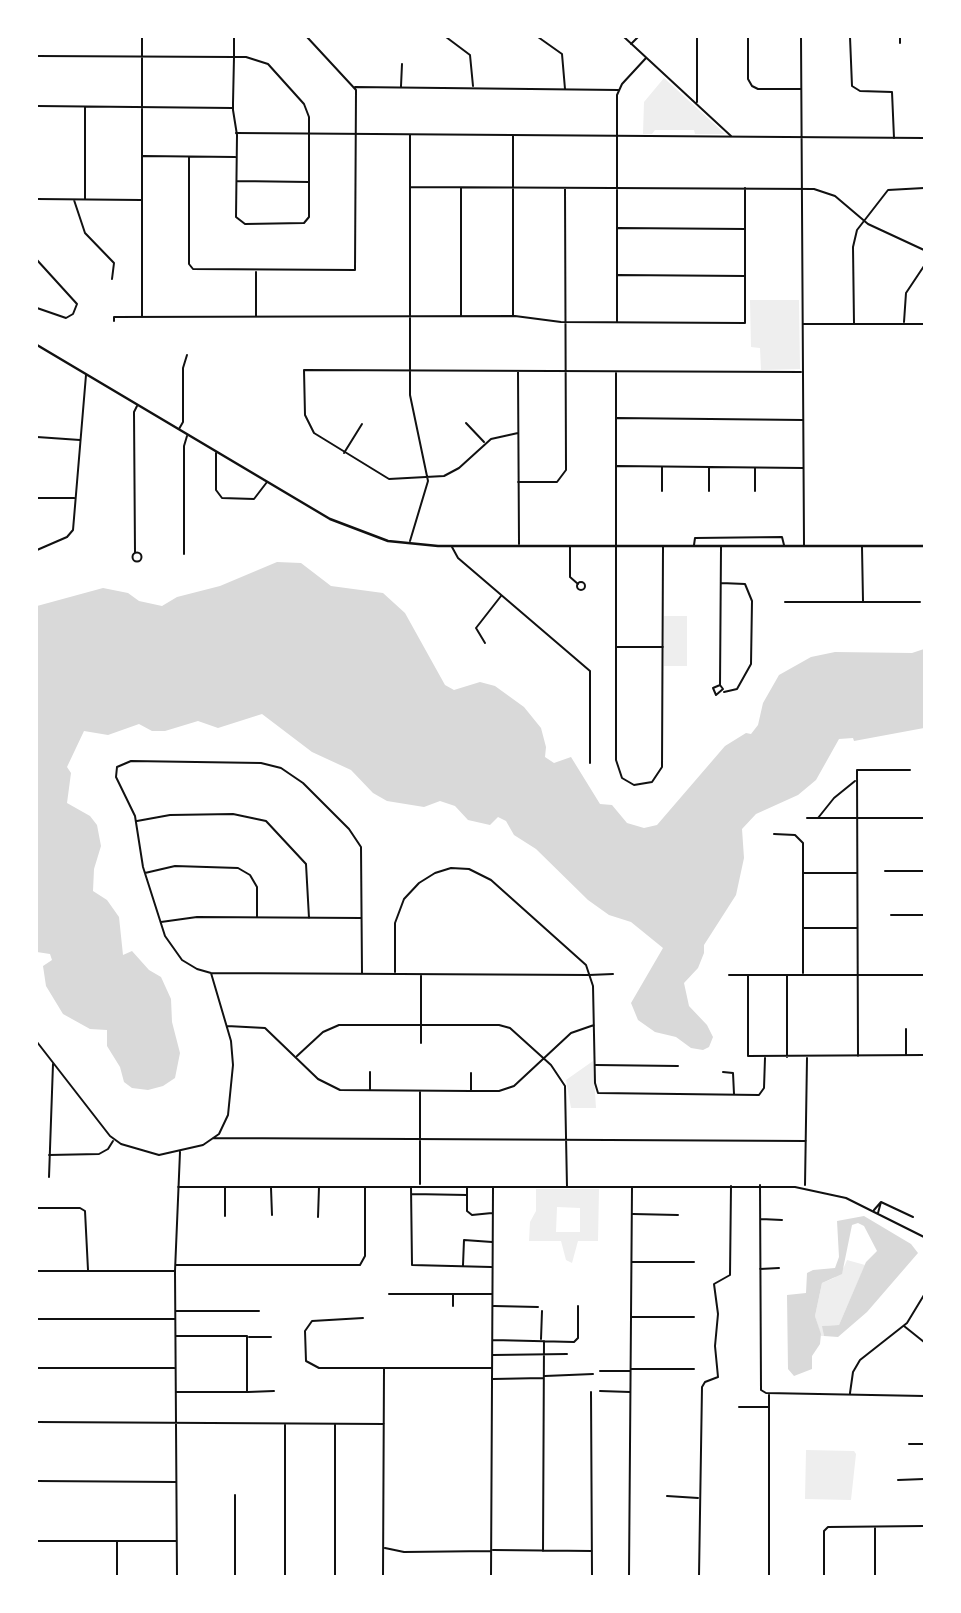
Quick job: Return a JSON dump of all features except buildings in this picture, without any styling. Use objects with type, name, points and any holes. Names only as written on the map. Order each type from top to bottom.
[{"type":"main road","points":[[37,345],[342,525],[383,540],[451,546],[924,546]]},
{"type":"street","points":[[142,37],[142,317]]},
{"type":"street","points":[[37,55],[234,57],[252,57],[270,66],[304,104],[309,117],[306,222],[245,224],[236,217],[236,133],[233,108],[234,57],[234,37]]},
{"type":"street","points":[[189,157],[190,266],[197,270],[256,271],[351,271],[356,268],[357,102],[354,87],[307,37]]},
{"type":"street","points":[[446,37],[470,55],[473,88]]},
{"type":"street","points":[[538,37],[562,54],[565,89]]},
{"type":"street","points":[[624,37],[731,137]]},
{"type":"street","points":[[631,44],[638,37]]},
{"type":"street","points":[[697,37],[697,105]]},
{"type":"street","points":[[748,37],[748,79],[752,86],[758,89],[801,89]]},
{"type":"street","points":[[801,37],[804,546]]},
{"type":"street","points":[[850,37],[852,86],[860,91],[892,92],[894,138]]},
{"type":"street","points":[[900,37],[900,43]]},
{"type":"street","points":[[617,322],[618,90],[646,58]]},
{"type":"street","points":[[401,88],[402,64]]},
{"type":"street","points":[[354,87],[618,90]]},
{"type":"street","points":[[37,106],[233,108]]},
{"type":"street","points":[[85,106],[85,199]]},
{"type":"street","points":[[236,133],[924,138]]},
{"type":"street","points":[[410,134],[411,403],[428,479],[410,544]]},
{"type":"street","points":[[513,135],[513,316]]},
{"type":"street","points":[[142,156],[236,157]]},
{"type":"street","points":[[236,181],[309,182]]},
{"type":"street","points":[[410,187],[820,190],[835,196],[864,219],[924,250]]},
{"type":"street","points":[[461,187],[461,317]]},
{"type":"street","points":[[518,482],[557,482],[565,474],[565,187]]},
{"type":"street","points":[[114,321],[114,317],[513,316],[565,322],[745,323],[745,188]]},
{"type":"street","points":[[854,324],[854,243],[864,219],[888,190],[924,188]]},
{"type":"street","points":[[37,199],[142,200]]},
{"type":"street","points":[[74,199],[85,233],[114,263],[112,279]]},
{"type":"street","points":[[617,228],[745,229]]},
{"type":"street","points":[[37,260],[77,304],[73,314],[66,318],[37,308]]},
{"type":"street","points":[[904,324],[906,290],[924,266]]},
{"type":"street","points":[[256,271],[257,317]]},
{"type":"street","points":[[617,275],[745,276]]},
{"type":"street","points":[[802,324],[924,324]]},
{"type":"street","points":[[178,429],[183,422],[183,368],[187,355]]},
{"type":"street","points":[[518,433],[499,435],[485,443],[454,472],[428,479],[389,479],[321,440],[308,424],[304,408],[304,372],[306,369],[802,372]]},
{"type":"street","points":[[517,370],[519,546]]},
{"type":"street","points":[[616,371],[616,764],[625,781],[641,785],[654,780],[662,767],[663,546]]},
{"type":"street","points":[[37,550],[72,532],[86,374]]},
{"type":"street","points":[[135,553],[134,412],[138,405]]},
{"type":"street","points":[[616,418],[803,420]]},
{"type":"street","points":[[467,423],[485,443]]},
{"type":"street","points":[[344,454],[362,424]]},
{"type":"street","points":[[184,554],[184,446],[187,435]]},
{"type":"street","points":[[37,437],[80,440]]},
{"type":"street","points":[[216,452],[216,489],[219,496],[231,500],[254,499],[267,482]]},
{"type":"street","points":[[616,466],[803,467]]},
{"type":"street","points":[[662,466],[662,491]]},
{"type":"street","points":[[709,467],[709,491]]},
{"type":"street","points":[[755,467],[755,491]]},
{"type":"street","points":[[37,498],[76,498]]},
{"type":"street","points":[[694,546],[695,538],[782,537],[784,546]]},
{"type":"street","points":[[451,546],[458,558],[590,670],[590,763]]},
{"type":"street","points":[[570,546],[570,577],[578,584]]},
{"type":"street","points":[[720,546],[720,685],[723,691]]},
{"type":"street","points":[[862,546],[863,602]]},
{"type":"street","points":[[721,583],[737,582],[748,586]]},
{"type":"street","points":[[748,586],[751,583]]},
{"type":"street","points":[[720,685],[714,686],[713,692],[718,695],[723,691],[733,691],[741,685],[752,659],[752,601],[748,586]]},
{"type":"street","points":[[485,643],[476,628],[502,595]]},
{"type":"street","points":[[785,602],[920,602]]},
{"type":"street","points":[[616,647],[663,647]]},
{"type":"street","points":[[362,974],[362,855],[359,843],[309,788],[281,768],[248,762],[125,761],[117,766],[116,776],[137,821],[144,873],[169,943],[183,960],[211,973],[362,974],[613,974]]},
{"type":"street","points":[[858,1056],[857,770],[910,770]]},
{"type":"street","points":[[818,818],[834,798],[856,781]]},
{"type":"street","points":[[137,821],[170,815],[233,814],[266,821],[306,864],[309,918]]},
{"type":"street","points":[[807,818],[924,818]]},
{"type":"street","points":[[774,834],[800,837],[803,845],[803,975]]},
{"type":"street","points":[[144,873],[175,866],[238,868],[250,875],[257,887],[257,917]]},
{"type":"street","points":[[395,974],[395,927],[402,902],[422,880],[455,868],[474,871],[491,880],[582,961],[590,974],[597,1091],[605,1095],[734,1096],[761,1093],[765,1058]]},
{"type":"street","points":[[885,871],[924,871]]},
{"type":"street","points":[[803,873],[858,873]]},
{"type":"street","points":[[891,915],[924,915]]},
{"type":"street","points":[[160,922],[182,917],[362,918]]},
{"type":"street","points":[[803,928],[859,928]]},
{"type":"street","points":[[211,973],[233,1054],[230,1108],[225,1124],[213,1138]]},
{"type":"street","points":[[421,974],[421,1043]]},
{"type":"street","points":[[729,975],[924,975]]},
{"type":"street","points":[[748,975],[748,1056],[924,1055]]},
{"type":"street","points":[[787,1057],[788,975]]},
{"type":"street","points":[[296,1057],[323,1032],[339,1025],[506,1027],[523,1037],[545,1058],[565,1086],[567,1187]]},
{"type":"street","points":[[227,1026],[265,1027],[329,1086],[370,1091],[499,1091],[514,1086],[571,1033],[594,1025]]},
{"type":"street","points":[[906,1029],[906,1055]]},
{"type":"street","points":[[37,1042],[114,1140],[125,1147],[148,1154],[180,1152],[213,1138],[806,1141]]},
{"type":"street","points":[[805,1187],[807,1057]]},
{"type":"street","points":[[49,1177],[50,1069],[53,1063]]},
{"type":"street","points":[[595,1065],[678,1066]]},
{"type":"street","points":[[370,1072],[370,1091]]},
{"type":"street","points":[[723,1072],[733,1073],[734,1096]]},
{"type":"street","points":[[471,1073],[471,1091]]},
{"type":"street","points":[[420,1091],[420,1186]]},
{"type":"street","points":[[49,1155],[99,1154],[105,1152],[114,1140]]},
{"type":"street","points":[[177,1576],[175,1265],[180,1152]]},
{"type":"street","points":[[699,1576],[702,1387],[705,1382],[718,1377],[715,1346],[718,1314],[714,1284],[729,1277],[731,1271],[731,1185]]},
{"type":"street","points":[[760,1185],[761,1390],[770,1393],[924,1396]]},
{"type":"street","points":[[178,1186],[805,1187],[846,1198],[924,1237]]},
{"type":"street","points":[[225,1186],[225,1216]]},
{"type":"street","points":[[271,1186],[271,1215]]},
{"type":"street","points":[[318,1217],[319,1186]]},
{"type":"street","points":[[175,1265],[360,1265],[365,1256],[365,1186]]},
{"type":"street","points":[[629,1576],[632,1186]]},
{"type":"street","points":[[411,1187],[412,1265],[492,1267]]},
{"type":"street","points":[[467,1187],[467,1211],[472,1214],[493,1213]]},
{"type":"street","points":[[492,1187],[492,1576]]},
{"type":"street","points":[[412,1194],[467,1195]]},
{"type":"street","points":[[873,1211],[881,1202]]},
{"type":"street","points":[[878,1214],[881,1202]]},
{"type":"street","points":[[881,1202],[913,1217]]},
{"type":"street","points":[[88,1270],[86,1211],[80,1208],[37,1208],[37,1271],[175,1271]]},
{"type":"street","points":[[632,1214],[678,1214]]},
{"type":"street","points":[[760,1219],[782,1220]]},
{"type":"street","points":[[463,1266],[464,1240],[492,1241]]},
{"type":"street","points":[[631,1262],[694,1262]]},
{"type":"street","points":[[759,1269],[779,1268]]},
{"type":"street","points":[[389,1294],[492,1294]]},
{"type":"street","points":[[453,1294],[453,1306]]},
{"type":"street","points":[[850,1395],[853,1372],[860,1360],[904,1325],[924,1295]]},
{"type":"street","points":[[492,1306],[538,1307]]},
{"type":"street","points":[[492,1339],[576,1341],[578,1306]]},
{"type":"street","points":[[175,1311],[259,1311]]},
{"type":"street","points":[[541,1311],[544,1354],[543,1551]]},
{"type":"street","points":[[631,1317],[694,1317]]},
{"type":"street","points":[[363,1318],[319,1318],[307,1326],[306,1360],[313,1367],[331,1368],[492,1368]]},
{"type":"street","points":[[37,1319],[175,1319]]},
{"type":"street","points":[[904,1325],[924,1342]]},
{"type":"street","points":[[175,1336],[271,1337]]},
{"type":"street","points":[[247,1338],[247,1392]]},
{"type":"street","points":[[492,1355],[567,1354]]},
{"type":"street","points":[[383,1576],[384,1367]]},
{"type":"street","points":[[37,1368],[175,1368]]},
{"type":"street","points":[[600,1371],[694,1369]]},
{"type":"street","points":[[492,1379],[593,1374]]},
{"type":"street","points":[[175,1392],[274,1391]]},
{"type":"street","points":[[600,1391],[631,1392]]},
{"type":"street","points":[[591,1392],[592,1576]]},
{"type":"street","points":[[769,1576],[770,1393]]},
{"type":"street","points":[[739,1407],[769,1408]]},
{"type":"street","points":[[37,1422],[384,1424]]},
{"type":"street","points":[[285,1424],[285,1576]]},
{"type":"street","points":[[335,1424],[335,1576]]},
{"type":"street","points":[[909,1444],[924,1444]]},
{"type":"street","points":[[898,1480],[924,1479]]},
{"type":"street","points":[[37,1482],[177,1482]]},
{"type":"street","points":[[235,1495],[235,1576]]},
{"type":"street","points":[[667,1496],[699,1498]]},
{"type":"street","points":[[875,1526],[875,1576]]},
{"type":"street","points":[[824,1576],[826,1528],[924,1526]]},
{"type":"street","points":[[37,1541],[177,1541]]},
{"type":"street","points":[[117,1541],[117,1576]]},
{"type":"street","points":[[383,1548],[404,1552],[592,1551]]},
{"type":"shaded area","points":[[664,78],[725,134],[695,134],[694,130],[655,130],[652,134],[643,134],[644,102]]},
{"type":"shaded area","points":[[750,300],[799,300],[800,369],[761,370],[760,348],[751,347]]},
{"type":"shaded area","points":[[277,562],[301,563],[331,586],[383,593],[405,613],[445,685],[454,690],[480,682],[495,686],[524,707],[541,728],[546,747],[545,757],[554,763],[571,757],[600,804],[612,805],[627,823],[644,828],[657,825],[725,746],[746,733],[751,734],[758,725],[763,703],[779,675],[811,657],[835,652],[912,653],[924,649],[924,728],[854,741],[853,738],[839,739],[816,780],[798,795],[756,814],[742,829],[744,858],[736,895],[704,945],[698,968],[684,983],[689,1006],[707,1025],[713,1037],[709,1047],[703,1050],[691,1048],[676,1037],[655,1032],[638,1020],[631,1003],[663,948],[631,922],[609,915],[588,900],[536,849],[514,835],[506,821],[498,817],[490,825],[468,820],[455,806],[440,801],[424,807],[387,801],[373,793],[351,770],[312,752],[262,714],[218,728],[198,721],[165,731],[152,731],[139,724],[108,735],[84,731],[67,767],[71,773],[67,803],[90,816],[97,825],[101,846],[94,869],[93,891],[107,900],[119,917],[123,955],[132,951],[149,970],[161,977],[171,999],[172,1022],[180,1053],[175,1078],[163,1086],[148,1090],[132,1088],[124,1082],[120,1067],[107,1046],[107,1030],[90,1029],[63,1014],[46,986],[43,966],[52,960],[50,954],[37,952],[37,606],[103,588],[128,593],[139,601],[162,606],[177,597],[220,586]]},
{"type":"shaded area","points":[[664,616],[687,616],[687,666],[664,666]]},
{"type":"shaded area","points":[[593,1061],[596,1108],[571,1108],[566,1080]]},
{"type":"shaded area","points":[[536,1189],[599,1189],[598,1241],[578,1241],[572,1263],[566,1260],[561,1241],[529,1241],[530,1222],[536,1211]],"holes":[[[557,1207],[580,1208],[580,1232],[556,1232]]]},
{"type":"shaded area","points":[[864,1216],[911,1244],[918,1253],[867,1312],[838,1337],[824,1336],[822,1326],[839,1325],[866,1262],[877,1251],[864,1226],[858,1223],[852,1225],[842,1274],[822,1283],[815,1316],[821,1334],[820,1344],[812,1356],[812,1369],[794,1376],[788,1369],[787,1295],[806,1293],[807,1273],[835,1268],[839,1257],[837,1221]]},
{"type":"shaded area","points":[[847,1260],[865,1265],[839,1325],[823,1326],[824,1336],[821,1336],[815,1316],[822,1283],[834,1278]]},
{"type":"shaded area","points":[[806,1450],[854,1451],[856,1454],[851,1500],[805,1499]]}]
